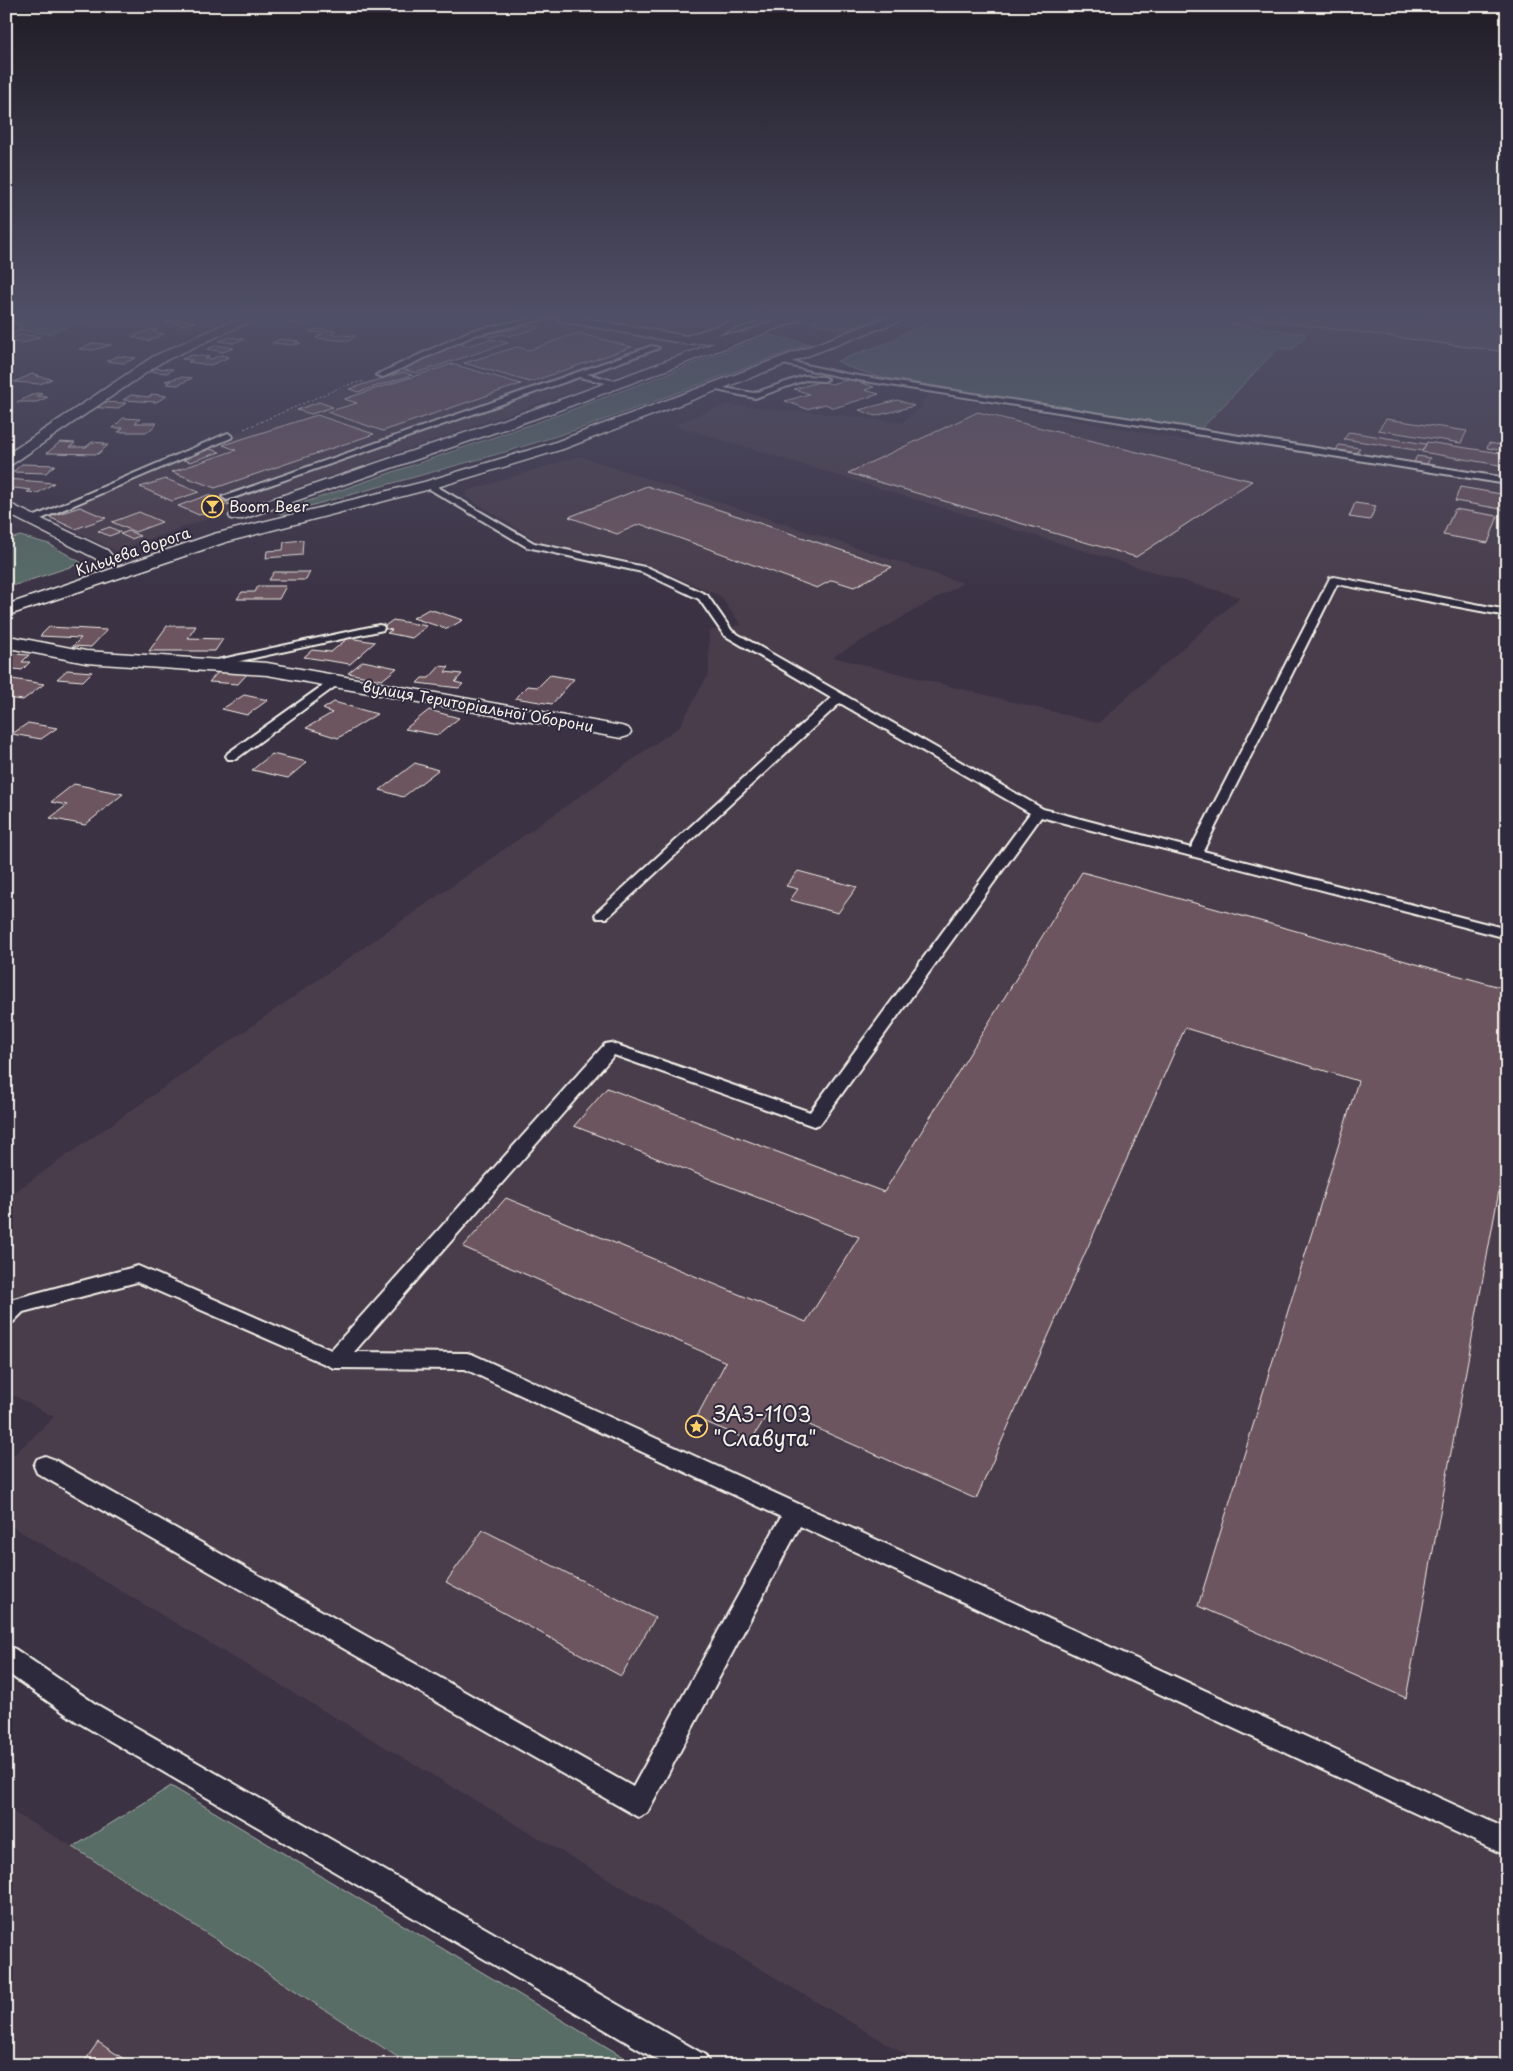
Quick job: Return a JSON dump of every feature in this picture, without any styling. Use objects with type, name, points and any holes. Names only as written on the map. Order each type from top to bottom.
[{"type":"main road","points":[[6,462],[77,414]]},
{"type":"main road","name":"Кільцева дорога","points":[[25,588],[434,450],[534,414]]},
{"type":"main road","name":"Кільцева дорога","points":[[6,611],[220,538],[429,485],[566,443],[643,414]]},
{"type":"main road","points":[[6,506],[101,554],[108,561]]},
{"type":"main road","name":"вулиця Територіальної Оборони","points":[[6,645],[14,643],[86,657],[267,669],[621,732]]},
{"type":"lane","points":[[227,497],[468,414]]},
{"type":"lane","points":[[1083,414],[1507,481]]},
{"type":"lane","points":[[32,520],[228,436]]},
{"type":"lane","points":[[429,485],[532,545],[645,570],[703,597],[728,633],[1038,812],[1507,934]]},
{"type":"lane","points":[[1194,853],[1334,580],[1507,612]]},
{"type":"lane","name":"вулиця Територіальної Оборони","points":[[208,665],[379,628]]},
{"type":"lane","points":[[232,756],[336,681]]},
{"type":"lane","points":[[602,915],[838,697]]},
{"type":"lane","points":[[334,1360],[611,1048],[814,1120],[1038,812]]},
{"type":"lane","points":[[6,1316],[17,1306],[138,1274],[334,1360],[468,1361],[1507,1843]]},
{"type":"lane","points":[[45,1466],[638,1804],[795,1513]]},
{"type":"lane","points":[[6,1657],[85,1712],[695,2065]]},
{"type":"path","points":[[228,436],[280,414]]},
{"type":"shaded area","points":[[284,414],[509,414],[116,551],[47,517]]},
{"type":"shaded area","points":[[702,414],[825,414],[902,423],[914,414],[1039,414],[1191,441],[1217,414],[1507,414],[1507,2065],[923,2065],[6,1523],[6,1462],[54,1417],[6,1391],[6,1198],[679,727],[709,673],[709,631],[741,625],[720,596],[644,563],[539,542],[465,496],[467,491],[579,456],[963,583],[833,657],[1098,723],[1240,597],[673,425]]},
{"type":"shaded area","points":[[6,1808],[73,1847],[410,2065],[6,2065]]},
{"type":"green space","points":[[561,414],[621,414],[512,450],[281,514],[277,512]]},
{"type":"green space","points":[[1106,414],[1216,414],[1201,429]]},
{"type":"green space","points":[[20,536],[49,544],[82,563],[6,588],[6,540]]},
{"type":"green space","points":[[171,1786],[637,2065],[410,2065],[73,1847]]},
{"type":"building","points":[[332,414],[434,414],[383,431]]},
{"type":"building","points":[[869,414],[884,414],[875,416]]},
{"type":"building","points":[[974,414],[985,414],[1252,481],[1136,557],[848,473]]},
{"type":"building","points":[[317,415],[374,434],[215,488],[172,472],[236,450],[223,445]]},
{"type":"building","points":[[123,418],[140,419],[135,423],[157,423],[148,432],[118,432],[123,428],[113,428]]},
{"type":"building","points":[[1386,419],[1467,431],[1461,443],[1378,430]]},
{"type":"building","points":[[1349,432],[1426,444],[1422,451],[1344,439]]},
{"type":"building","points":[[60,442],[75,443],[70,447],[86,447],[92,442],[108,445],[98,454],[47,453]]},
{"type":"building","points":[[1427,442],[1507,454],[1507,462],[1505,466],[1422,452]]},
{"type":"building","points":[[1489,443],[1507,446],[1507,451],[1487,448]]},
{"type":"building","points":[[1339,445],[1360,448],[1356,453],[1336,450]]},
{"type":"building","points":[[210,449],[220,452],[190,462],[180,459]]},
{"type":"building","points":[[1417,456],[1430,458],[1427,464],[1414,462]]},
{"type":"building","points":[[22,464],[55,465],[46,473],[13,472]]},
{"type":"building","points":[[166,479],[199,492],[172,501],[140,487]]},
{"type":"building","points":[[6,480],[54,483],[38,493],[15,488],[10,491],[6,490]]},
{"type":"building","points":[[647,486],[892,567],[854,587],[832,580],[817,588],[640,524],[617,534],[569,517]]},
{"type":"building","points":[[1460,487],[1507,495],[1507,510],[1455,501]]},
{"type":"building","points":[[208,495],[230,504],[199,515],[178,506]]},
{"type":"building","points":[[1355,503],[1376,506],[1370,520],[1349,517]]},
{"type":"building","points":[[80,507],[106,518],[75,529],[49,517]]},
{"type":"building","points":[[1455,509],[1498,516],[1488,543],[1443,535]]},
{"type":"building","points":[[139,512],[162,522],[135,532],[112,522]]},
{"type":"building","points":[[110,527],[120,532],[109,536],[98,531]]},
{"type":"building","points":[[129,531],[140,536],[131,539],[120,534]]},
{"type":"building","points":[[303,540],[302,555],[266,558],[267,551],[283,550],[284,542]]},
{"type":"building","points":[[274,572],[310,572],[306,580],[269,580]]},
{"type":"building","points":[[258,586],[286,586],[279,599],[237,599],[242,592],[255,592]]},
{"type":"building","points":[[429,609],[463,620],[447,629],[413,618]]},
{"type":"building","points":[[393,620],[427,626],[412,638],[387,633],[392,630],[382,628]]},
{"type":"building","points":[[167,626],[196,626],[188,638],[223,639],[215,651],[149,651]]},
{"type":"building","points":[[49,627],[107,630],[91,647],[73,646],[81,638],[40,636]]},
{"type":"building","points":[[348,638],[375,642],[350,664],[304,657],[312,650],[331,652]]},
{"type":"building","points":[[12,654],[29,655],[22,662],[30,662],[22,670],[6,668],[6,658]]},
{"type":"building","points":[[363,661],[397,668],[382,680],[348,673]]},
{"type":"building","points":[[440,666],[449,667],[445,672],[462,674],[455,682],[463,684],[459,688],[417,683],[422,678],[429,678]]},
{"type":"building","points":[[67,670],[92,672],[83,681],[57,679]]},
{"type":"building","points":[[220,670],[249,672],[238,684],[209,682]]},
{"type":"building","points":[[550,675],[574,679],[552,704],[515,698],[527,686],[538,687]]},
{"type":"building","points":[[6,678],[44,684],[23,700],[6,698],[8,686],[6,686]]},
{"type":"building","points":[[244,695],[268,700],[247,715],[222,709]]},
{"type":"building","points":[[334,702],[377,714],[338,738],[306,728],[332,713],[323,709]]},
{"type":"building","points":[[429,710],[459,718],[438,735],[405,729]]},
{"type":"building","points":[[28,723],[57,728],[41,739],[12,734]]},
{"type":"building","points":[[272,754],[307,762],[288,778],[252,770]]},
{"type":"building","points":[[415,763],[438,770],[403,797],[380,790]]},
{"type":"building","points":[[74,784],[123,794],[85,825],[50,818],[67,805],[51,802]]},
{"type":"building","points":[[798,871],[857,887],[838,913],[790,900],[798,889],[786,886]]},
{"type":"building","points":[[1082,872],[1507,989],[1507,1147],[1406,1698],[1198,1606],[1358,1081],[1185,1028],[976,1499],[771,1408],[751,1441],[696,1418],[726,1362],[463,1247],[506,1198],[806,1322],[859,1237],[574,1126],[607,1088],[884,1192]]},
{"type":"building","points":[[483,1530],[655,1618],[621,1676],[446,1582]]},
{"type":"building","points":[[98,2042],[133,2065],[82,2065]]},
{"type":"place","name":"Boom Beer","points":[[213,507]]},
{"type":"place","name":"ЗАЗ-1103 \"Славута\"","points":[[697,1427]]}]
